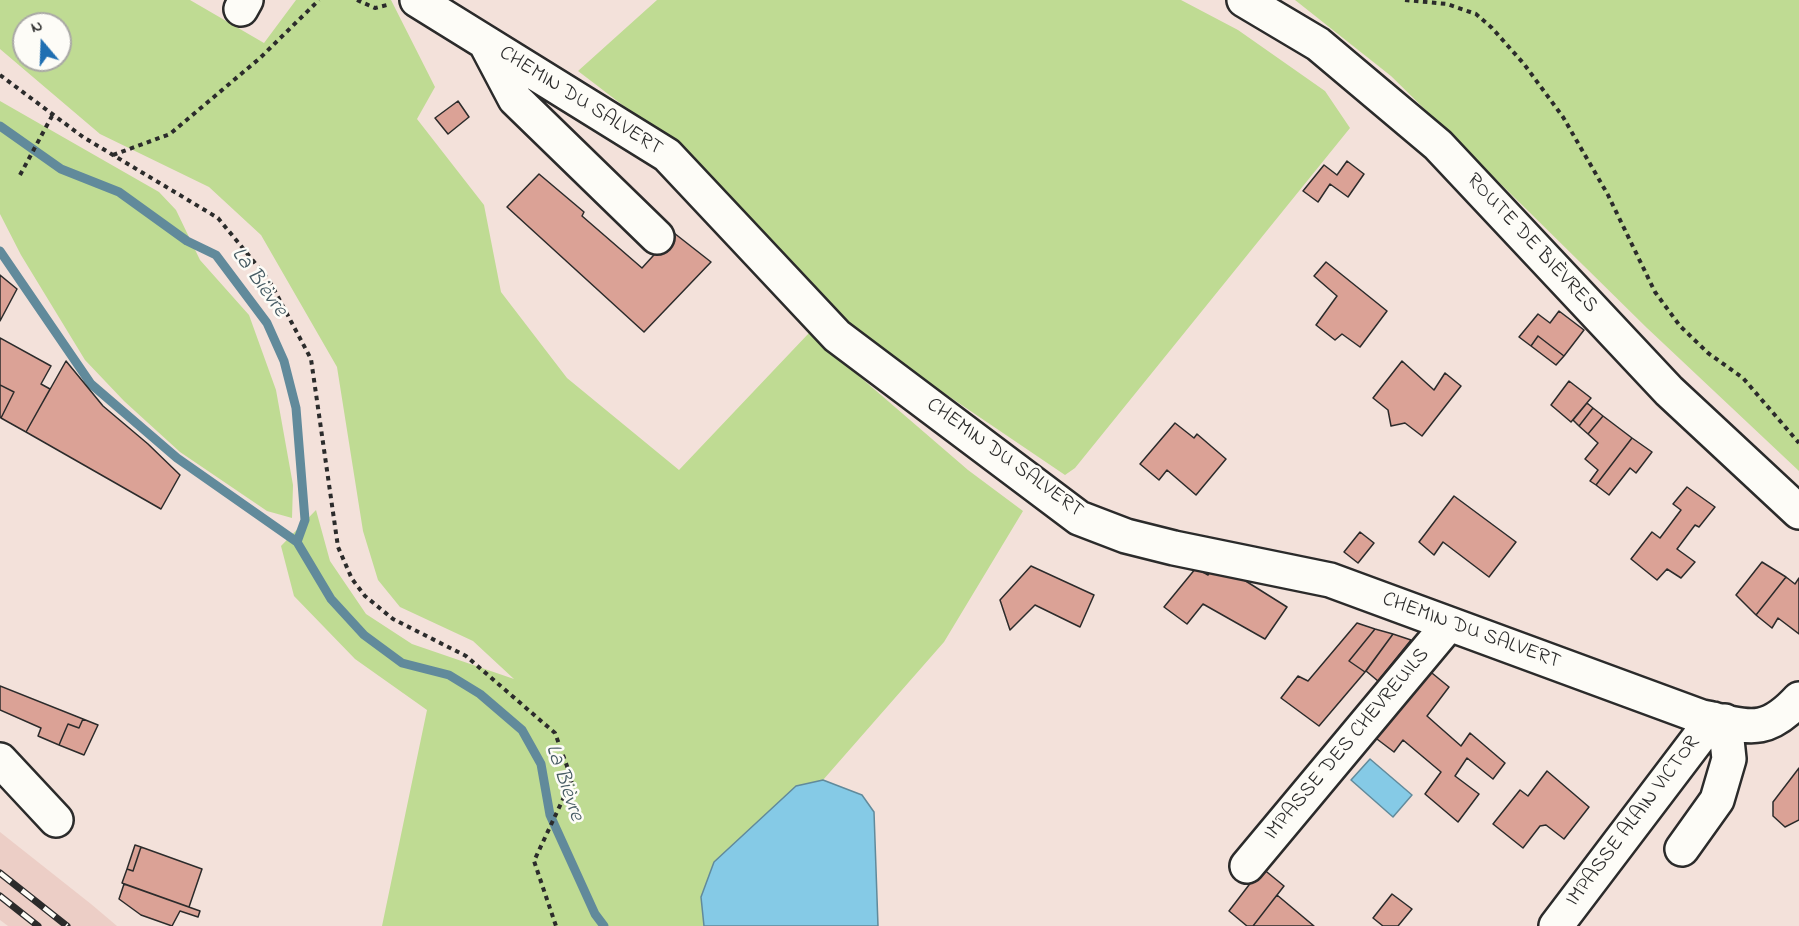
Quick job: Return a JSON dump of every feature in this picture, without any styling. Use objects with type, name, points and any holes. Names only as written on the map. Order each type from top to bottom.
[{"type":"street","name":"ROUTE DE BIÈVRES","points":[[1244,0],[1318,44],[1438,146],[1669,391],[1799,512]]},
{"type":"street","name":"CHEMIN DU SALVERT","points":[[405,1],[485,42],[667,155],[837,336],[1079,518],[1126,536],[1164,546],[1330,580],[1719,720],[1750,727],[1767,723],[1782,717],[1799,699]]},
{"type":"street","points":[[485,42],[515,99],[657,237]]},
{"type":"street","name":"IMPASSE DES CHEVREUILS","points":[[1247,866],[1449,624]]},
{"type":"street","points":[[1682,849],[1717,800],[1730,759],[1719,720]]},
{"type":"street","name":"IMPASSE ALAIN VICTOR","points":[[1556,926],[1719,720]]},
{"type":"street","points":[[0,760],[56,820]]},
{"type":"path","points":[[112,155],[170,134],[260,58],[319,0]]},
{"type":"path","points":[[357,0],[375,8],[405,1]]},
{"type":"path","points":[[1405,0],[1447,4],[1476,14],[1492,28],[1524,64],[1563,117],[1608,195],[1655,292],[1680,326],[1708,352],[1743,378],[1799,443]]},
{"type":"path","points":[[0,75],[52,116],[112,155],[218,218],[269,280],[311,359],[338,547],[352,579],[365,596],[393,619],[466,656],[555,733],[572,780],[534,861],[556,926]]},
{"type":"path","points":[[20,175],[52,116]]},
{"type":"shaded area","points":[[0,832],[117,926],[8,926],[0,920]]},
{"type":"green space","points":[[0,0],[190,0],[264,43],[296,0],[391,0],[435,87],[417,119],[484,205],[501,292],[567,378],[679,470],[809,333],[968,470],[1023,511],[944,642],[823,780],[796,786],[701,897],[704,926],[382,926],[427,710],[355,659],[294,596],[281,546],[316,510],[330,561],[366,614],[412,644],[514,679],[473,641],[400,607],[378,580],[363,531],[337,367],[261,235],[209,187],[100,134],[27,72],[72,72],[72,12],[12,12],[12,59],[0,49]]},
{"type":"green space","points":[[657,0],[1181,0],[1238,30],[1325,91],[1350,128],[1075,468],[1065,475],[907,368],[829,311],[667,139],[578,71]]},
{"type":"green space","points":[[1295,0],[1799,0],[1799,471],[1647,328],[1391,76]]},
{"type":"green space","points":[[0,101],[159,192],[176,210],[200,260],[249,315],[276,390],[293,485],[292,518],[267,511],[180,452],[124,401],[85,360],[21,255],[0,214]]},
{"type":"water","points":[[1370,759],[1412,795],[1393,817],[1351,780]]},
{"type":"water","points":[[823,780],[862,795],[874,812],[878,926],[704,926],[701,897],[714,862],[796,786]]},
{"type":"building","points":[[458,101],[469,117],[448,134],[435,118]]},
{"type":"building","points":[[1347,161],[1364,174],[1348,197],[1330,184],[1318,202],[1303,191],[1324,165],[1337,175]]},
{"type":"building","points":[[539,174],[584,212],[582,216],[642,268],[674,233],[711,262],[644,332],[507,207]]},
{"type":"building","points":[[1326,262],[1387,311],[1360,347],[1342,334],[1335,340],[1316,325],[1337,296],[1314,276]]},
{"type":"building","points":[[0,275],[17,289],[0,321]]},
{"type":"building","points":[[1559,311],[1584,330],[1564,356],[1538,336],[1531,346],[1519,337],[1538,314],[1550,323]]},
{"type":"building","points":[[1538,336],[1564,356],[1556,365],[1531,346]]},
{"type":"building","points":[[0,338],[51,366],[41,384],[50,389],[26,432],[1,418],[14,392],[0,385]]},
{"type":"building","points":[[66,361],[103,406],[180,475],[161,509],[26,432]]},
{"type":"building","points":[[1402,361],[1434,390],[1445,373],[1461,386],[1422,436],[1405,423],[1391,426],[1388,410],[1373,398]]},
{"type":"building","points":[[1569,381],[1591,398],[1571,422],[1551,405]]},
{"type":"building","points":[[0,385],[14,392],[1,418],[0,417]]},
{"type":"building","points":[[1587,403],[1593,408],[1579,426],[1573,420]]},
{"type":"building","points":[[1593,408],[1603,416],[1588,434],[1579,426]]},
{"type":"building","points":[[1603,416],[1632,438],[1596,485],[1590,481],[1598,470],[1585,459],[1598,443],[1588,434]]},
{"type":"building","points":[[1175,423],[1194,438],[1197,434],[1226,459],[1196,495],[1167,470],[1159,480],[1140,464]]},
{"type":"building","points":[[1632,438],[1652,452],[1636,473],[1630,468],[1609,495],[1596,485]]},
{"type":"building","points":[[1687,487],[1715,507],[1699,527],[1695,525],[1677,549],[1695,562],[1681,578],[1667,569],[1657,580],[1631,559],[1652,532],[1660,538],[1681,510],[1673,504]]},
{"type":"building","points":[[1454,496],[1516,542],[1489,577],[1443,542],[1434,555],[1419,542]]},
{"type":"building","points":[[1360,532],[1374,543],[1358,563],[1344,552]]},
{"type":"building","points":[[1762,562],[1786,577],[1756,615],[1736,595]]},
{"type":"building","points":[[1031,566],[1094,595],[1080,627],[1035,605],[1010,630],[1000,600]]},
{"type":"building","points":[[1214,566],[1225,568],[1287,607],[1265,639],[1203,604],[1187,624],[1164,607],[1196,568],[1208,575]]},
{"type":"building","points":[[1786,577],[1795,584],[1799,578],[1799,634],[1778,618],[1772,628],[1756,615]]},
{"type":"building","points":[[1357,623],[1375,629],[1349,661],[1365,672],[1319,726],[1281,698],[1298,676],[1308,681]]},
{"type":"building","points":[[1375,629],[1393,634],[1365,672],[1349,661]]},
{"type":"building","points":[[1393,634],[1411,640],[1378,681],[1366,671]]},
{"type":"building","points":[[1427,669],[1449,687],[1427,716],[1461,746],[1470,733],[1505,763],[1493,779],[1467,758],[1455,776],[1479,794],[1458,822],[1425,794],[1441,772],[1403,740],[1394,752],[1373,736]]},
{"type":"building","points":[[0,686],[83,719],[79,728],[68,724],[59,745],[38,736],[41,728],[0,710]]},
{"type":"building","points":[[83,719],[98,725],[84,755],[59,745],[68,724],[79,728]]},
{"type":"building","points":[[1799,768],[1799,820],[1785,827],[1773,816],[1773,802]]},
{"type":"building","points":[[1547,771],[1589,807],[1564,839],[1546,825],[1540,826],[1523,848],[1493,824],[1520,790],[1528,796]]},
{"type":"building","points":[[135,845],[141,847],[133,871],[127,869]]},
{"type":"building","points":[[141,847],[202,869],[189,907],[122,883],[127,869],[133,871]]},
{"type":"building","points":[[1262,868],[1284,886],[1253,926],[1247,926],[1229,911]]},
{"type":"building","points":[[124,884],[200,911],[198,917],[180,911],[172,926],[141,915],[119,899]]},
{"type":"building","points":[[1392,894],[1412,909],[1398,926],[1383,926],[1373,918]]},
{"type":"building","points":[[1277,895],[1314,926],[1253,926]]},
{"type":"waterway","name":"La Bièvre","points":[[0,126],[61,169],[119,192],[187,241],[216,255],[267,323],[284,361],[296,408],[305,520],[297,542]]},
{"type":"waterway","name":"La Bièvre","points":[[0,251],[91,384],[177,458],[297,542],[331,599],[364,635],[402,663],[449,675],[480,694],[522,730],[541,764],[550,815],[595,914],[604,926]]},
{"type":"railway","points":[[0,873],[67,926]]},
{"type":"railway","points":[[0,896],[38,926]]}]
